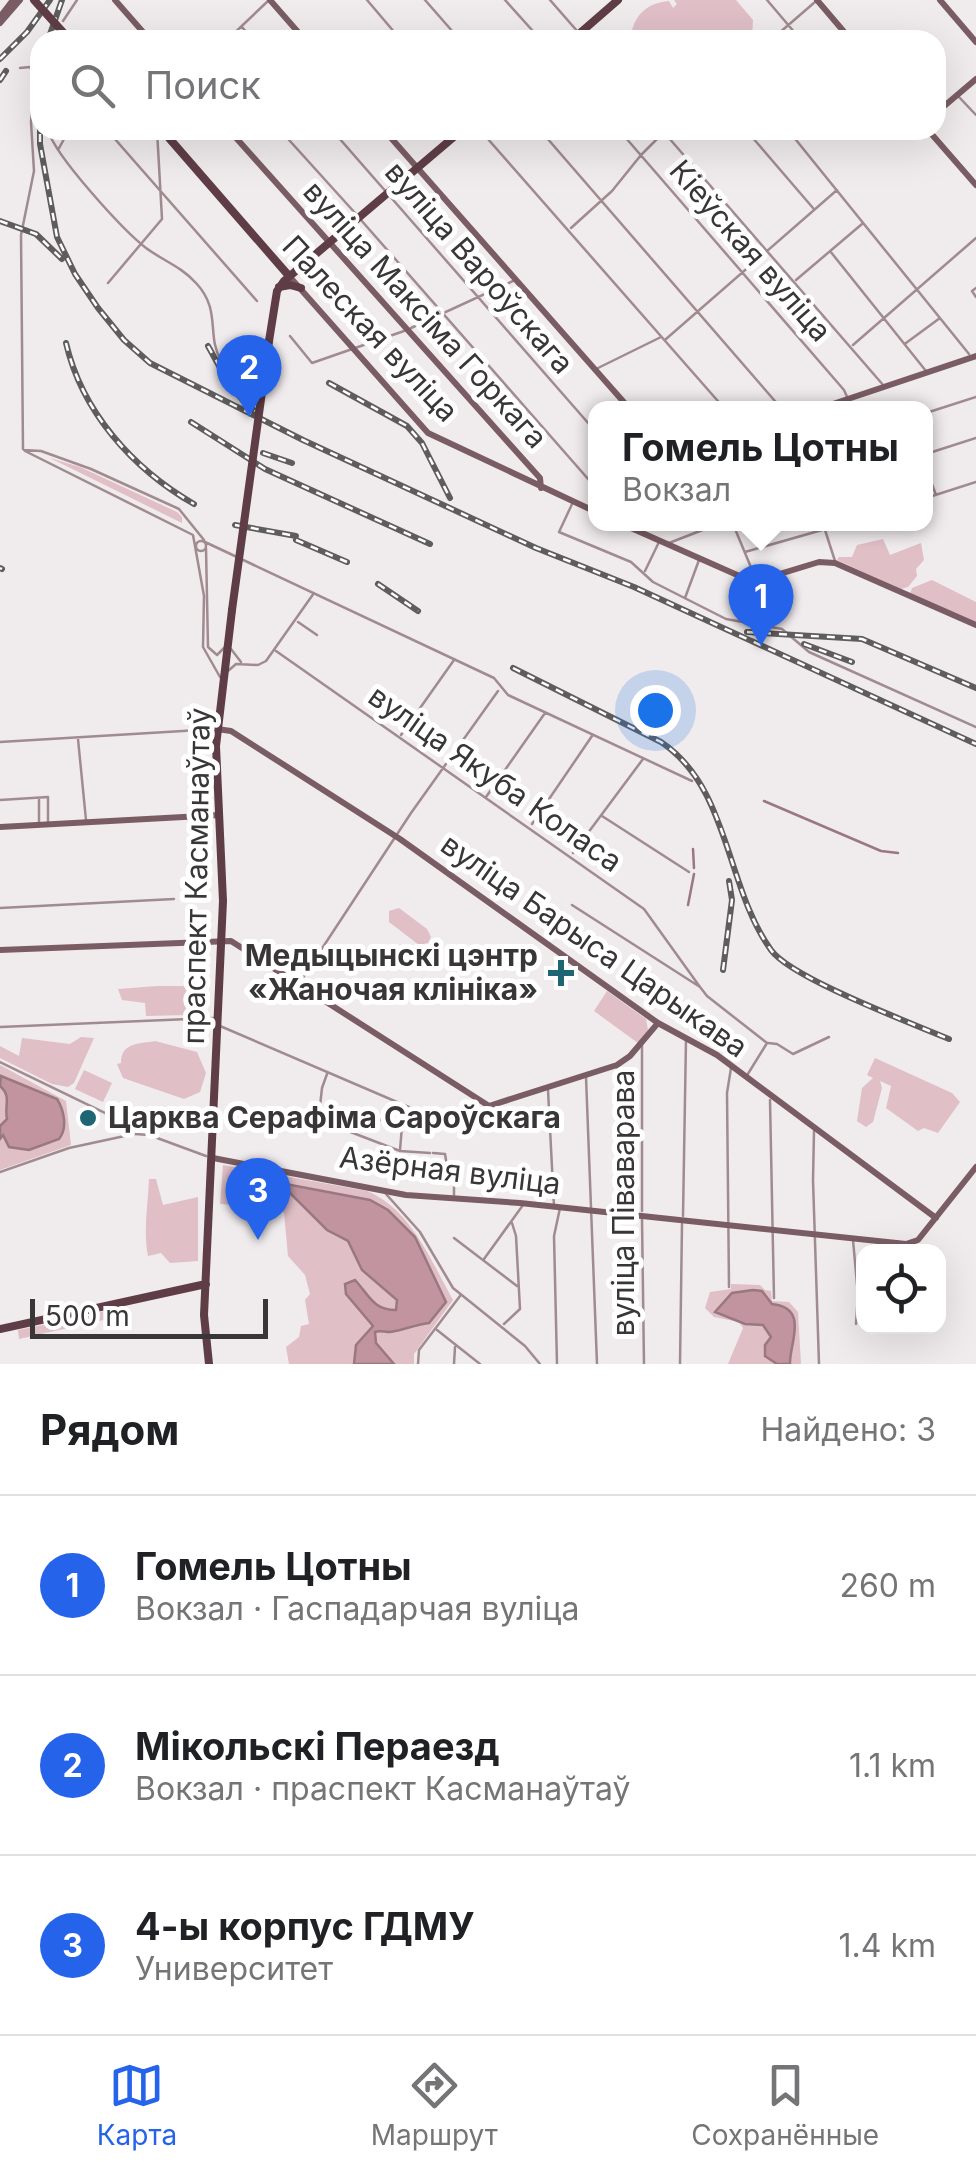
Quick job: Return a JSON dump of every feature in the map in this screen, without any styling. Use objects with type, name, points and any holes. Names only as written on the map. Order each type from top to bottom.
[{"type":"main road","points":[[34,0],[61,30]]},
{"type":"main road","points":[[587,30],[618,0]]},
{"type":"main road","name":"Палеская вуліца","points":[[167,140],[289,276]]},
{"type":"main road","points":[[279,287],[450,140]]},
{"type":"main road","points":[[279,287],[301,288]]},
{"type":"main road","name":"праспект Касманаўтаў","points":[[210,1364],[204,1335],[222,939],[217,728],[268,341],[279,287]]},
{"type":"main road","points":[[0,1330],[206,1284]]},
{"type":"street","points":[[63,22],[78,0]]},
{"type":"street","points":[[115,0],[141,30]]},
{"type":"street","points":[[237,30],[270,0],[296,30]]},
{"type":"street","points":[[277,8],[286,0]]},
{"type":"street","points":[[366,0],[392,30]]},
{"type":"street","points":[[424,0],[451,30]]},
{"type":"street","points":[[505,0],[531,30]]},
{"type":"street","points":[[550,0],[573,30]]},
{"type":"street","points":[[766,0],[792,30]]},
{"type":"street","points":[[782,30],[817,0],[842,30]]},
{"type":"street","points":[[940,0],[976,42]]},
{"type":"street","points":[[0,20],[15,2]]},
{"type":"street","points":[[241,26],[244,30]]},
{"type":"street","points":[[20,68],[30,67]]},
{"type":"street","points":[[946,104],[976,79]]},
{"type":"street","points":[[958,94],[976,115]]},
{"type":"street","points":[[23,449],[21,235],[34,171],[31,140]]},
{"type":"street","points":[[53,140],[58,152],[142,245],[196,282],[208,300],[214,346],[227,370],[234,378],[268,394]]},
{"type":"street","points":[[58,152],[63,140]]},
{"type":"street","points":[[116,140],[257,302]]},
{"type":"street","points":[[108,283],[162,219],[159,140]]},
{"type":"street","points":[[158,151],[167,140]]},
{"type":"street","name":"вуліца Максіма Горкага","points":[[238,140],[540,478],[542,488]]},
{"type":"street","points":[[289,140],[588,479]]},
{"type":"street","name":"вуліца Вароўскага","points":[[341,140],[588,423]]},
{"type":"street","points":[[393,140],[622,401]]},
{"type":"street","points":[[489,140],[718,401]]},
{"type":"street","points":[[549,140],[775,401]]},
{"type":"street","name":"Кіеўская вуліца","points":[[628,140],[848,399]]},
{"type":"street","points":[[570,229],[602,202],[655,140]]},
{"type":"street","points":[[672,140],[884,386]]},
{"type":"street","points":[[755,140],[814,208]]},
{"type":"street","points":[[796,140],[974,357],[842,401]]},
{"type":"street","points":[[937,140],[976,186]]},
{"type":"street","points":[[595,370],[663,338],[838,189]]},
{"type":"street","points":[[795,282],[864,223]]},
{"type":"street","points":[[851,346],[976,238]]},
{"type":"street","points":[[830,251],[926,372]]},
{"type":"street","name":"Палеская вуліца","points":[[289,276],[432,436],[588,508]]},
{"type":"street","points":[[290,336],[312,363],[406,330],[515,281]]},
{"type":"street","points":[[976,288],[972,291],[976,297]]},
{"type":"street","points":[[905,344],[941,317]]},
{"type":"street","points":[[933,411],[976,397]]},
{"type":"street","points":[[933,452],[976,438]]},
{"type":"street","points":[[23,449],[41,451],[90,469],[179,509],[206,545],[210,652],[220,654],[228,636]]},
{"type":"street","points":[[23,449],[188,530],[195,538],[204,596],[203,647],[222,683]]},
{"type":"street","points":[[933,495],[976,482]]},
{"type":"street","points":[[933,486],[936,494]]},
{"type":"street","points":[[573,502],[559,532],[631,562],[654,582],[726,620],[782,629],[810,652],[976,727]]},
{"type":"street","points":[[584,506],[588,504]]},
{"type":"street","points":[[638,531],[758,583],[820,562],[835,562],[976,626]]},
{"type":"street","points":[[668,544],[700,531]]},
{"type":"street","points":[[737,531],[758,583]]},
{"type":"street","points":[[745,552],[818,531]]},
{"type":"street","points":[[826,531],[835,562]]},
{"type":"street","points":[[644,572],[660,541]]},
{"type":"street","points":[[196,547],[199,542],[216,546],[314,591],[494,678],[500,689],[692,781]]},
{"type":"street","points":[[196,547],[202,551],[206,545]]},
{"type":"street","points":[[684,598],[700,559]]},
{"type":"street","points":[[222,683],[232,666],[262,664],[276,651],[314,591]]},
{"type":"street","points":[[295,620],[317,635]]},
{"type":"street","points":[[228,636],[233,654],[242,664]]},
{"type":"street","name":"вуліца Якуба Коласа","points":[[276,651],[644,909],[700,987]]},
{"type":"street","points":[[400,736],[455,659]]},
{"type":"street","points":[[299,983],[395,836],[500,689]]},
{"type":"street","points":[[486,796],[546,712]]},
{"type":"street","points":[[0,742],[217,728]]},
{"type":"street","name":"вуліца Барыса Царыкава","points":[[217,728],[232,732],[395,836],[658,1022],[731,1067],[936,1218]]},
{"type":"street","points":[[530,826],[592,734]]},
{"type":"street","points":[[78,738],[86,822]]},
{"type":"street","points":[[571,856],[644,758]]},
{"type":"street","points":[[39,798],[44,825]]},
{"type":"street","points":[[0,800],[48,798],[44,825]]},
{"type":"street","points":[[0,827],[220,815]]},
{"type":"street","points":[[600,815],[690,872]]},
{"type":"street","points":[[0,908],[174,899]]},
{"type":"street","points":[[572,905],[700,987],[767,1043],[793,1054],[830,1037]]},
{"type":"street","points":[[0,950],[222,939],[244,947],[482,1104],[491,1106],[617,1065],[658,1022]]},
{"type":"street","points":[[0,1027],[219,1022],[439,1120],[458,1123]]},
{"type":"street","points":[[680,1364],[686,1038]]},
{"type":"street","name":"вуліца Піваварава","points":[[642,1043],[644,1364]]},
{"type":"street","points":[[745,1078],[767,1043]]},
{"type":"street","name":"Азёрная вуліца","points":[[0,1062],[128,1124],[135,1134],[212,1158],[385,1192],[901,1244],[918,1240],[936,1218]]},
{"type":"street","points":[[617,1065],[618,1213]]},
{"type":"street","points":[[729,1287],[727,1093],[731,1067]]},
{"type":"street","points":[[318,1118],[328,1073]]},
{"type":"street","points":[[586,1075],[597,1364]]},
{"type":"street","points":[[548,1088],[557,1207],[557,1364]]},
{"type":"street","points":[[770,1098],[774,1298]]},
{"type":"street","points":[[301,1113],[400,1151],[445,1154],[447,1166],[454,1169],[453,1200]]},
{"type":"street","points":[[374,1118],[402,1126],[400,1151]]},
{"type":"street","points":[[814,1130],[820,1364]]},
{"type":"street","points":[[0,1172],[70,1148],[135,1134]]},
{"type":"street","points":[[936,1218],[976,1167]]},
{"type":"street","points":[[385,1192],[420,1232],[446,1279],[526,1346],[540,1364]]},
{"type":"street","points":[[482,1260],[524,1204]]},
{"type":"street","points":[[502,1326],[520,1308],[512,1224]]},
{"type":"street","points":[[454,1238],[518,1288]]},
{"type":"street","points":[[853,1239],[856,1273]]},
{"type":"street","points":[[418,1364],[419,1350],[460,1294]]},
{"type":"street","points":[[436,1329],[480,1364]]},
{"type":"street","points":[[454,1364],[456,1346]]},
{"type":"shaded area","points":[[674,0],[736,0],[753,20],[752,30],[632,30],[644,10],[669,1],[673,8],[677,4]]},
{"type":"shaded area","points":[[50,458],[80,467],[177,512],[182,523]]},
{"type":"shaded area","points":[[883,539],[890,555],[921,543],[924,560],[908,587],[901,589],[837,560],[852,557],[857,545]]},
{"type":"shaded area","points":[[932,580],[976,602],[976,622],[910,594],[912,588]]},
{"type":"shaded area","points":[[399,908],[427,929],[431,937],[428,943],[419,945],[389,922],[389,911]]},
{"type":"shaded area","points":[[188,986],[188,1015],[146,1016],[145,1003],[122,1000],[118,989]]},
{"type":"shaded area","points":[[607,991],[646,1019],[648,1030],[638,1043],[594,1011]]},
{"type":"shaded area","points":[[81,1037],[94,1038],[74,1083],[68,1087],[52,1084],[0,1058],[0,1046],[19,1056],[22,1038],[70,1044]]},
{"type":"shaded area","points":[[155,1041],[197,1052],[206,1073],[200,1092],[184,1099],[123,1078],[117,1064],[121,1063],[124,1051]]},
{"type":"shaded area","points":[[875,1058],[952,1093],[960,1102],[938,1133],[924,1128],[918,1131],[886,1108],[891,1086],[880,1081],[882,1088],[873,1122],[866,1127],[857,1121],[862,1088],[873,1078],[867,1075]]},
{"type":"shaded area","points":[[0,1065],[66,1101],[71,1145],[0,1170]]},
{"type":"shaded area","points":[[84,1070],[112,1083],[103,1102],[75,1089]]},
{"type":"shaded area","points":[[1,1076],[57,1099],[64,1119],[59,1139],[29,1150],[9,1147],[3,1135],[0,1139],[0,1126],[7,1119],[7,1097],[0,1086]]},
{"type":"shaded area","points":[[223,1165],[367,1191],[396,1210],[418,1238],[453,1300],[414,1354],[414,1364],[289,1364],[286,1347],[299,1337],[301,1326],[309,1324],[305,1300],[310,1294],[305,1275],[288,1256],[284,1213],[275,1208],[220,1204]]},
{"type":"shaded area","points":[[249,1177],[370,1200],[388,1210],[415,1237],[446,1302],[429,1323],[375,1332],[376,1343],[394,1364],[354,1364],[356,1345],[373,1326],[346,1294],[345,1284],[355,1280],[382,1307],[396,1310],[397,1300],[362,1270],[348,1241],[327,1230],[287,1190],[280,1190],[263,1203],[235,1197],[235,1190]]},
{"type":"shaded area","points":[[149,1179],[156,1179],[163,1205],[198,1197],[198,1261],[170,1263],[161,1253],[148,1256]]},
{"type":"shaded area","points":[[731,1284],[760,1285],[771,1291],[772,1301],[789,1302],[798,1312],[801,1364],[728,1364],[743,1328],[739,1322],[714,1317],[705,1308],[710,1292],[731,1289]]},
{"type":"shaded area","points":[[762,1291],[772,1304],[791,1312],[795,1328],[790,1364],[777,1364],[765,1356],[765,1345],[771,1337],[763,1325],[745,1324],[715,1312],[732,1293]]},
{"type":"shaded area","points":[[107,1310],[108,1319],[19,1339],[18,1330],[71,1322]]},
{"type":"waterway","points":[[764,801],[881,851],[898,853]]},
{"type":"waterway","points":[[693,849],[694,868]]},
{"type":"waterway","points":[[688,905],[694,874]]},
{"type":"railway","points":[[0,59],[27,32],[50,0]]},
{"type":"railway","points":[[52,30],[62,0]]},
{"type":"railway","points":[[0,80],[6,71]]},
{"type":"railway","points":[[40,140],[57,237],[75,274],[124,340],[150,363],[303,440],[536,548],[634,587],[976,744]]},
{"type":"railway","points":[[0,221],[36,234],[62,259]]},
{"type":"railway","points":[[66,343],[84,392],[113,436],[151,474],[194,504]]},
{"type":"railway","points":[[208,346],[234,389],[255,411]]},
{"type":"railway","points":[[329,383],[407,426],[422,443],[450,498]]},
{"type":"railway","points":[[191,422],[265,469],[430,544]]},
{"type":"railway","points":[[263,453],[292,463]]},
{"type":"railway","points":[[235,525],[296,536]]},
{"type":"railway","points":[[296,540],[347,562]]},
{"type":"railway","points":[[378,584],[418,611]]},
{"type":"railway","points":[[747,632],[862,639],[976,688]]},
{"type":"railway","points":[[804,644],[852,662]]},
{"type":"railway","points":[[513,668],[661,742],[684,762],[714,811],[756,925],[783,961],[853,999],[949,1039]]},
{"type":"railway","points":[[723,970],[732,900],[729,881]]},
{"type":"place","name":"Мікольскі Пераезд","points":[[249,417]]},
{"type":"place","name":"Гомель Цотны","points":[[761,646]]},
{"type":"place","name":"Медыцынскі цэнтр «Жаночая клініка»","points":[[561,973]]},
{"type":"place","name":"Царква Серафіма Сароўскага","points":[[88,1118]]},
{"type":"place","name":"4-ы корпус ГДМУ","points":[[258,1240]]}]
